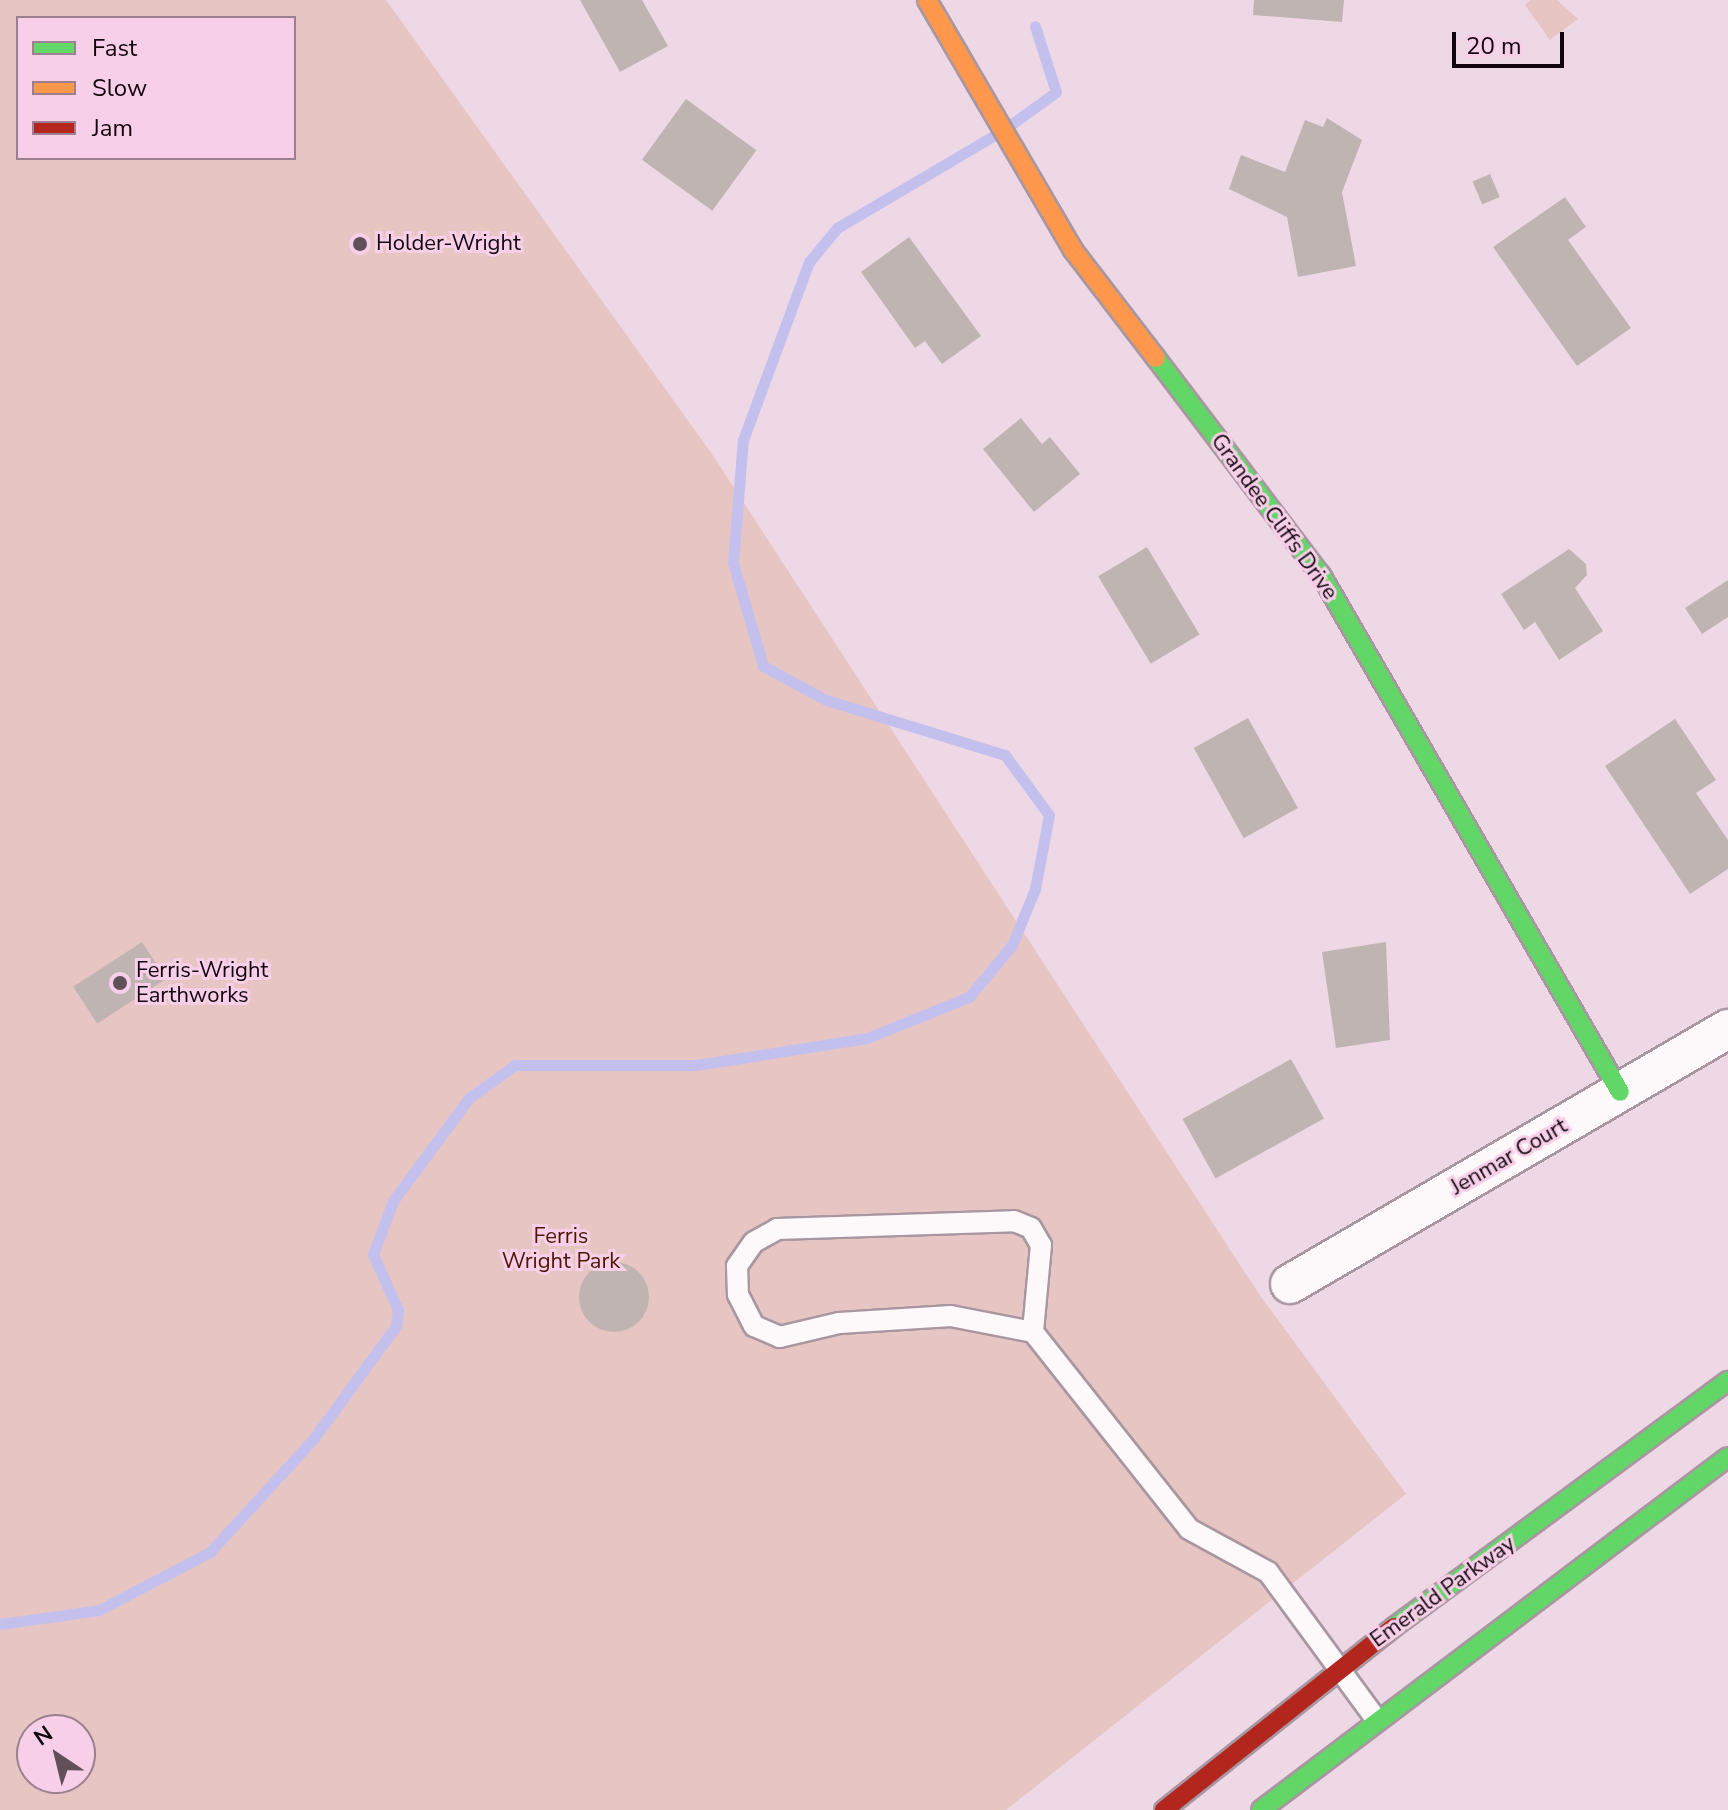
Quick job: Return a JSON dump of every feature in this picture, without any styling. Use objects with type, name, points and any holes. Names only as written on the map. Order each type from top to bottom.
[{"type":"main road","name":"Grandee Cliffs Drive","points":[[927,0],[1073,250],[1321,575],[1620,1092]]},
{"type":"main road","name":"Emerald Parkway","points":[[1164,1810],[1339,1668],[1728,1381]]},
{"type":"main road","points":[[1261,1810],[1376,1719],[1728,1457]]},
{"type":"street","name":"Jenmar Court","points":[[1290,1284],[1728,1029]]},
{"type":"lane","points":[[1033,1332],[920,1316],[839,1323],[780,1337],[754,1326],[738,1295],[737,1266],[754,1242],[777,1229],[1014,1221],[1031,1228],[1041,1245],[1033,1332],[1165,1503],[1189,1529],[1268,1572],[1376,1719]]},
{"type":"green space","name":"Ferris Wright Park","points":[[0,0],[386,0],[712,454],[1259,1294],[1406,1494],[1006,1810],[0,1810]]},
{"type":"green space","points":[[1530,0],[1557,0],[1578,19],[1550,40],[1525,5]]},
{"type":"building","points":[[580,0],[642,0],[668,46],[620,72]]},
{"type":"building","points":[[1254,0],[1344,0],[1342,22],[1253,15]]},
{"type":"building","points":[[686,99],[756,150],[712,211],[642,160]]},
{"type":"building","points":[[1327,118],[1362,140],[1342,192],[1356,266],[1298,277],[1287,217],[1229,189],[1241,155],[1285,172],[1305,120],[1323,127]]},
{"type":"building","points":[[1490,174],[1500,197],[1482,204],[1473,181]]},
{"type":"building","points":[[1565,197],[1586,227],[1568,240],[1631,328],[1577,366],[1493,247]]},
{"type":"building","points":[[909,237],[981,336],[942,364],[925,341],[915,348],[861,272]]},
{"type":"building","points":[[1021,418],[1042,444],[1050,437],[1080,474],[1034,512],[983,449]]},
{"type":"building","points":[[1147,547],[1200,634],[1151,664],[1098,576]]},
{"type":"building","points":[[1569,549],[1586,564],[1587,575],[1575,588],[1603,631],[1559,660],[1535,622],[1524,630],[1501,594]]},
{"type":"building","points":[[1728,580],[1728,617],[1702,634],[1685,608]]},
{"type":"building","points":[[1248,718],[1298,808],[1244,838],[1194,748]]},
{"type":"building","points":[[1675,719],[1716,780],[1696,793],[1728,840],[1728,869],[1690,894],[1605,766]]},
{"type":"building","name":"Ferris-Wright Earthworks","points":[[142,942],[166,979],[97,1024],[73,987]]},
{"type":"building","points":[[1386,942],[1390,1040],[1336,1048],[1322,952]]},
{"type":"building","points":[[1291,1059],[1324,1118],[1216,1179],[1183,1119]]},
{"type":"building","points":[[614,1262],[639,1272],[649,1297],[639,1322],[614,1332],[589,1322],[579,1297],[589,1272]]},
{"type":"waterway","points":[[1009,126],[1056,92],[1035,26]]},
{"type":"waterway","points":[[0,1624],[99,1610],[210,1552],[314,1438],[396,1326],[398,1310],[373,1254],[393,1201],[469,1098],[515,1065],[697,1065],[867,1038],[969,997],[1012,945],[1035,889],[1049,815],[1005,755],[826,700],[763,666],[733,563],[743,440],[809,262],[837,228],[995,135]]},
{"type":"traffic: fast","points":[[1156,358],[1321,575],[1620,1092]]},
{"type":"traffic: fast","points":[[1394,1627],[1728,1381]]},
{"type":"traffic: fast","points":[[1261,1810],[1728,1457]]},
{"type":"traffic: slow","points":[[927,0],[1073,250],[1156,358]]},
{"type":"traffic: jam","points":[[1164,1810],[1394,1627]]},
{"type":"place","name":"Holder-Wright","points":[[360,244]]},
{"type":"place","name":"Ferris-Wright Earthworks","points":[[120,983]]}]
